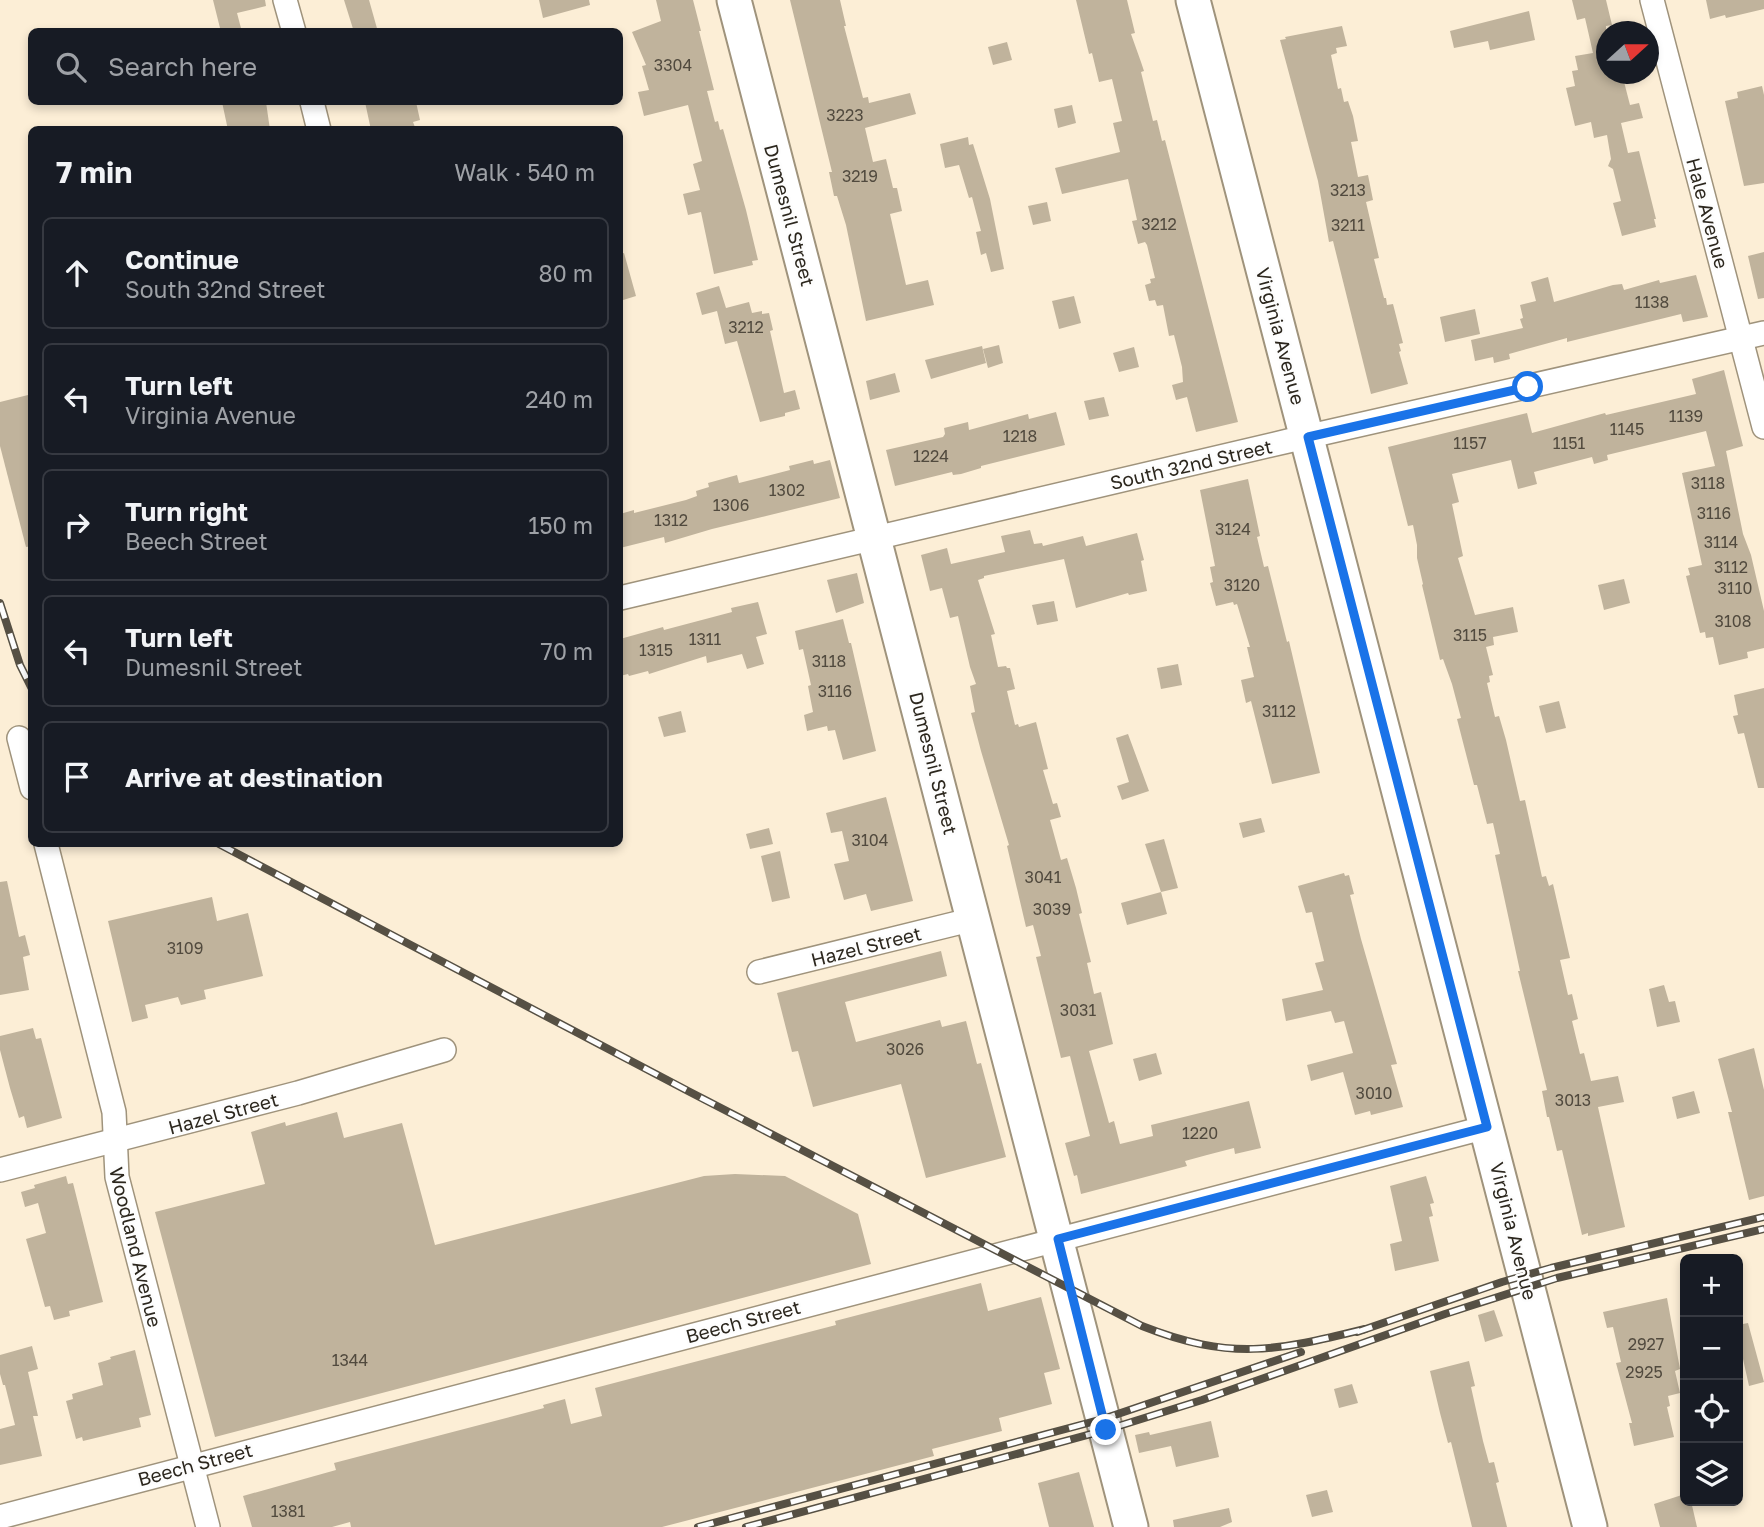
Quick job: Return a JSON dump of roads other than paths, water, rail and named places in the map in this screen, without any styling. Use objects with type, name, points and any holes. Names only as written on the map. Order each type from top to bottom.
[{"type":"main road","name":"Dumesnil Street","points":[[734,0],[1131,1527]]},
{"type":"main road","name":"Virginia Avenue","points":[[1193,0],[1590,1527]]},
{"type":"street","points":[[285,0],[292,28]]},
{"type":"street","name":"Hale Avenue","points":[[1652,0],[1764,426]]},
{"type":"street","points":[[313,105],[318,126]]},
{"type":"street","name":"South 32nd Street","points":[[623,597],[1764,333]]},
{"type":"street","points":[[17,739],[28,775]]},
{"type":"street","name":"Woodland Avenue","points":[[47,847],[114,1112],[117,1177],[208,1527]]},
{"type":"street","name":"Hazel Street","points":[[759,972],[974,919]]},
{"type":"street","name":"Hazel Street","points":[[0,1170],[311,1090],[444,1050]]},
{"type":"street","name":"Beech Street","points":[[0,1517],[1487,1127]]},
{"type":"railway","points":[[0,603],[20,665],[28,681]]},
{"type":"railway","points":[[225,847],[1142,1326],[1202,1344],[1254,1349],[1305,1343],[1365,1329]]},
{"type":"railway","points":[[1357,1332],[1551,1268],[1764,1217]]},
{"type":"railway","points":[[746,1527],[1106,1430],[1202,1400],[1445,1314],[1557,1278],[1764,1229]]},
{"type":"railway","points":[[698,1527],[1103,1419],[1301,1352]]}]
